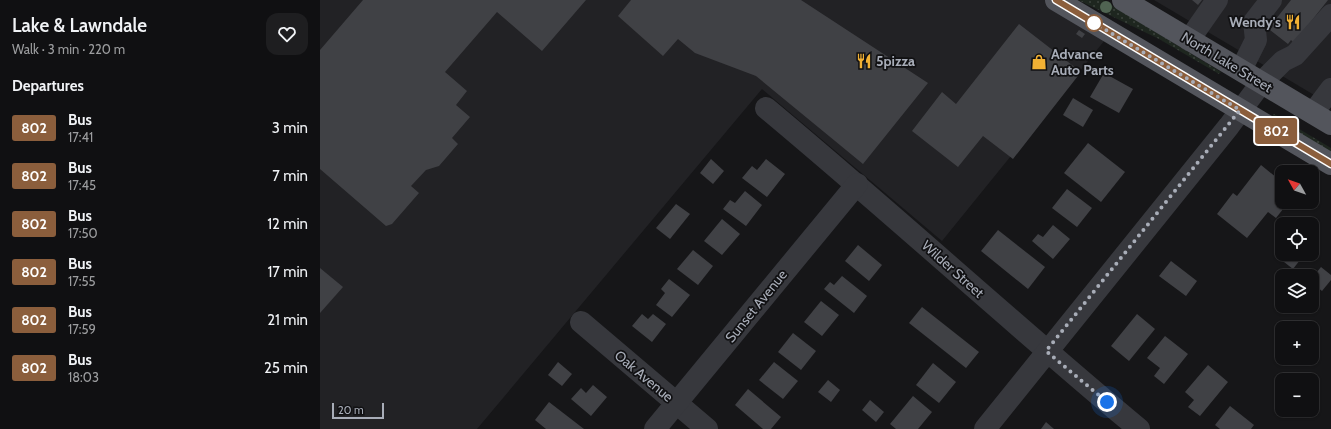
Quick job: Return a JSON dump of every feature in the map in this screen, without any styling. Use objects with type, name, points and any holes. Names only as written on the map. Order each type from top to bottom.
[{"type":"main road","points":[[1056,0],[1331,164]]},
{"type":"main road","name":"North Lake Street","points":[[1137,4],[1189,40],[1322,118]]},
{"type":"street","points":[[1189,40],[1217,0]]},
{"type":"street","points":[[1241,70],[1256,40],[1254,22],[1271,0]]},
{"type":"street","points":[[985,429],[1262,82],[1283,61],[1295,55],[1331,15]]},
{"type":"street","points":[[1322,118],[1331,89]]},
{"type":"street","name":"Wilder Street","points":[[766,108],[857,184],[1046,351],[1139,429]]},
{"type":"street","name":"Sunset Avenue","points":[[655,429],[857,184]]},
{"type":"street","name":"Oak Avenue","points":[[581,322],[707,429]]},
{"type":"shaded area","points":[[320,0],[1049,0],[1109,35],[942,241],[762,89],[477,429],[320,429]]},
{"type":"shaded area","points":[[1078,0],[1103,0],[1221,72],[1219,74],[1159,39]]},
{"type":"shaded area","points":[[1154,0],[1331,0],[1331,105]]},
{"type":"shaded area","points":[[1274,114],[1331,148],[1331,153],[1271,117]]},
{"type":"building","points":[[363,0],[586,0],[542,51],[497,12],[445,72],[467,91],[456,105],[470,117],[452,138],[458,144],[439,166],[426,170],[411,186],[419,193],[392,224],[386,226],[320,169],[320,50]]},
{"type":"building","points":[[631,0],[801,0],[928,83],[863,164],[756,76],[695,53],[678,39],[663,56],[618,16]]},
{"type":"building","points":[[1192,0],[1202,0],[1198,5]]},
{"type":"building","name":"Wendy's","points":[[1291,0],[1328,0],[1294,43],[1291,40],[1288,44],[1270,30],[1273,26],[1272,24]]},
{"type":"building","points":[[1019,24],[1081,72],[1013,159],[983,136],[958,167],[912,131],[942,92],[956,104]]},
{"type":"building","points":[[1079,30],[1085,34],[1082,38],[1076,34]]},
{"type":"building","points":[[1104,73],[1133,89],[1119,113],[1090,97]]},
{"type":"building","points":[[1073,98],[1093,110],[1083,127],[1063,115]]},
{"type":"building","points":[[1088,143],[1125,172],[1101,202],[1064,173]]},
{"type":"building","points":[[711,159],[724,171],[713,184],[700,173]]},
{"type":"building","points":[[766,159],[785,174],[767,197],[742,178],[752,166],[757,170]]},
{"type":"building","points":[[1261,165],[1275,176],[1275,209],[1283,209],[1277,217],[1268,212],[1247,238],[1217,214],[1233,193],[1237,196]]},
{"type":"building","points":[[1067,189],[1092,208],[1077,227],[1052,208]]},
{"type":"building","points":[[745,191],[762,205],[746,226],[723,209],[730,200],[735,203]]},
{"type":"building","points":[[676,204],[690,214],[670,239],[656,228]]},
{"type":"building","points":[[722,219],[740,234],[722,255],[704,241]]},
{"type":"building","points":[[1053,225],[1070,239],[1053,259],[1032,241],[1038,234],[1043,237]]},
{"type":"building","points":[[998,230],[1045,267],[1028,289],[981,251]]},
{"type":"building","points":[[858,245],[882,265],[869,281],[845,261]]},
{"type":"building","points":[[693,250],[713,266],[698,285],[677,269]]},
{"type":"building","points":[[1171,261],[1197,281],[1186,296],[1159,276]]},
{"type":"building","points":[[1285,261],[1299,261],[1293,269],[1284,262]]},
{"type":"building","points":[[1321,267],[1331,275],[1331,280],[1322,291],[1319,289],[1319,269]]},
{"type":"building","points":[[320,268],[343,287],[320,313]]},
{"type":"building","points":[[842,276],[867,296],[854,313],[824,289],[830,282],[834,285]]},
{"type":"building","points":[[669,279],[690,295],[672,317],[656,305],[665,293],[661,289]]},
{"type":"building","points":[[821,301],[839,315],[822,336],[804,322]]},
{"type":"building","points":[[922,307],[979,352],[966,368],[909,323]]},
{"type":"building","points":[[642,314],[648,319],[653,314],[666,324],[652,342],[632,326]]},
{"type":"building","points":[[1137,314],[1155,329],[1129,361],[1111,346]]},
{"type":"building","points":[[793,333],[816,351],[801,370],[778,352]]},
{"type":"building","points":[[1165,336],[1188,354],[1164,384],[1154,376],[1160,368],[1147,358]]},
{"type":"building","points":[[558,362],[572,374],[562,386],[548,375]]},
{"type":"building","points":[[774,362],[798,381],[783,399],[759,380]]},
{"type":"building","points":[[933,363],[956,382],[939,403],[916,385]]},
{"type":"building","points":[[1208,365],[1228,382],[1200,416],[1188,407],[1194,400],[1185,392]]},
{"type":"building","points":[[828,380],[840,390],[831,402],[818,392]]},
{"type":"building","points":[[593,385],[607,397],[591,416],[571,399],[581,388],[586,393]]},
{"type":"building","points":[[748,389],[781,417],[771,429],[763,429],[735,405]]},
{"type":"building","points":[[913,396],[932,412],[918,429],[896,429],[890,424]]},
{"type":"building","points":[[870,400],[884,412],[876,422],[862,410]]},
{"type":"building","points":[[549,402],[584,429],[546,429],[535,420]]},
{"type":"building","points":[[1230,406],[1254,425],[1251,429],[1220,429],[1215,425]]},
{"type":"building","points":[[1046,422],[1054,429],[1041,429]]},
{"type":"bus line","name":"802","points":[[1056,0],[1331,164]]},
{"type":"place","name":"Wendy's","points":[[1293,22]]},
{"type":"place","name":"5pizza","points":[[864,61]]},
{"type":"place","name":"Advance Auto Parts","points":[[1039,62]]},
{"type":"route","points":[[1094,23],[1240,110],[1229,126],[1046,351],[1107,402]]}]
